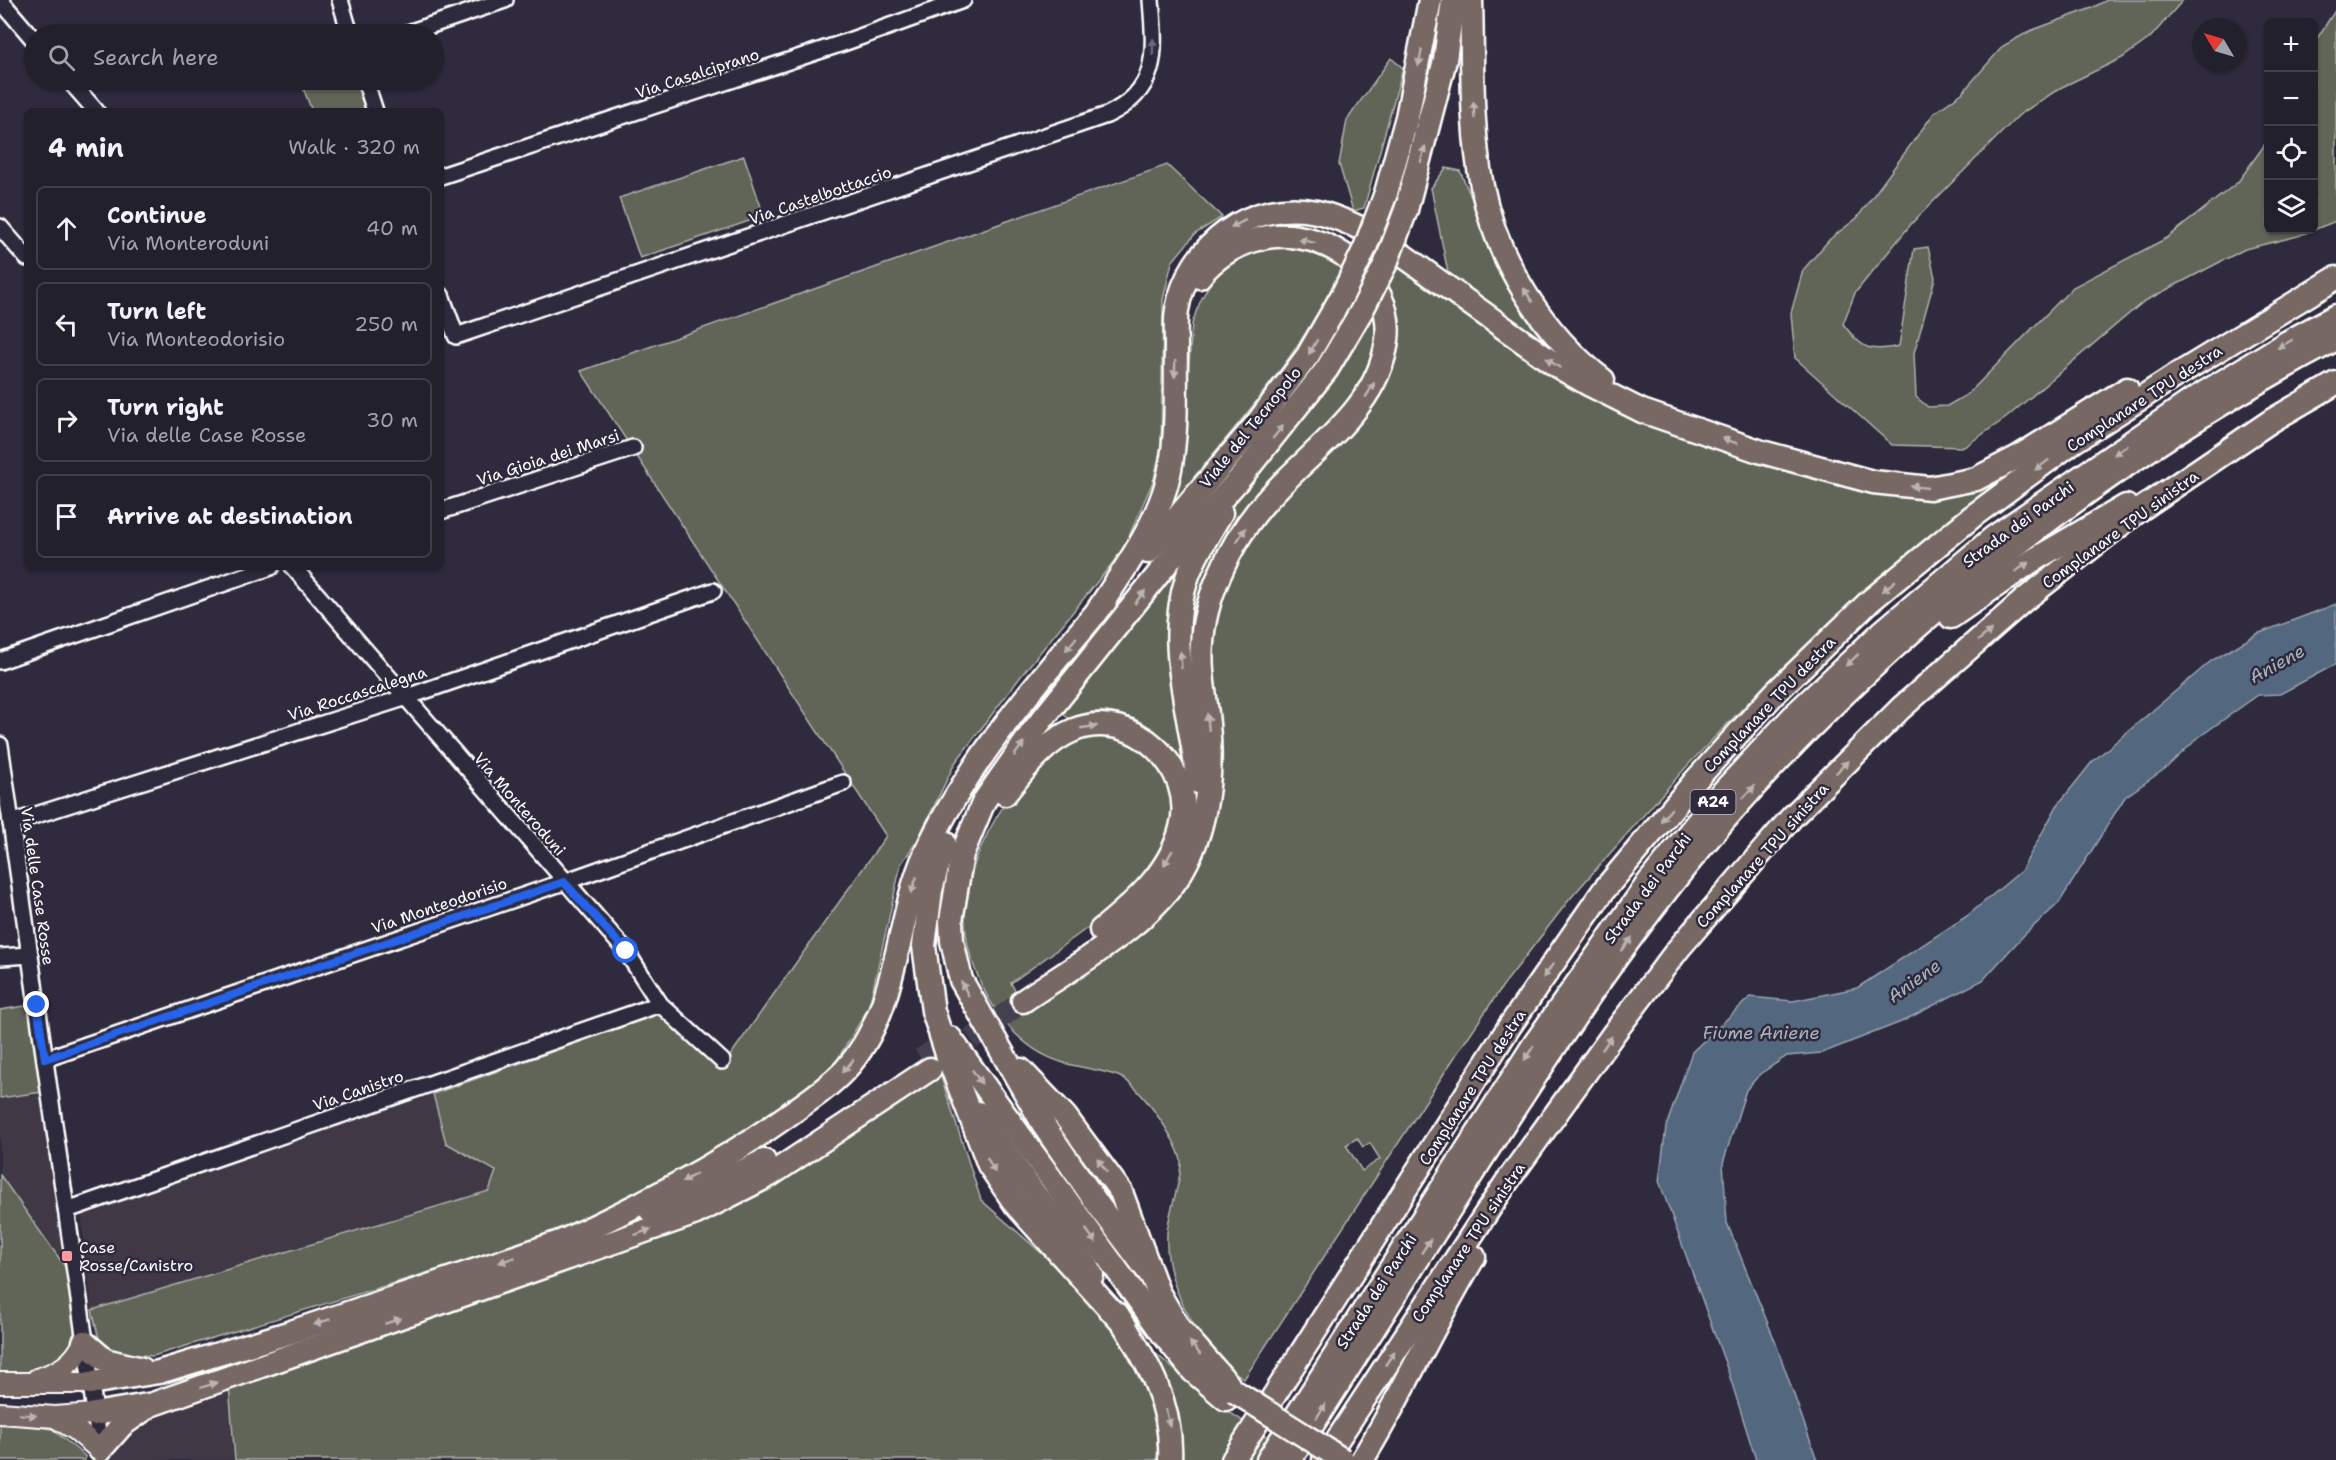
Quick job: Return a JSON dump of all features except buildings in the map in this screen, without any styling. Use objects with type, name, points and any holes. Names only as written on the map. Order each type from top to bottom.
[{"type":"highway","name":"Viale del Tecnopolo","points":[[956,794],[987,749],[1096,613],[1257,423],[1308,355],[1342,296],[1365,248],[1386,193],[1407,117],[1430,0]]},
{"type":"highway","name":"Viale del Tecnopolo","points":[[1241,477],[1327,369],[1362,310],[1386,263],[1406,210],[1445,60],[1453,0]]},
{"type":"highway","points":[[1471,0],[1475,131],[1483,188],[1499,239],[1521,285],[1549,328],[1590,371],[1642,411]]},
{"type":"highway","points":[[1096,613],[1148,532],[1166,486],[1175,430],[1177,311],[1185,283],[1196,264],[1224,232],[1239,223],[1263,214],[1290,210],[1318,212],[1348,222],[1376,236],[1557,366],[1642,411],[1762,452],[1873,482],[1930,488],[1976,479],[2018,457],[2161,368],[2272,305],[2329,282]]},
{"type":"highway","points":[[962,854],[995,807],[1038,755],[1056,740],[1082,728],[1110,726],[1134,732],[1151,742],[1175,772],[1182,790],[1185,808],[1178,839],[1145,892],[1019,998],[1151,910],[1185,866],[1195,844],[1207,791],[1210,742],[1202,643],[1218,579],[1233,548],[1256,514],[1360,406],[1372,389],[1387,343],[1389,325],[1380,294],[1357,264],[1324,246],[1290,237],[1270,237],[1250,241],[1216,260],[1194,283],[1177,311]]},
{"type":"highway","name":"Complanare TPU destra","points":[[1233,1460],[1509,1027],[1604,890],[1695,781],[1775,693],[1870,601],[1973,516],[2073,442],[2329,282]]},
{"type":"highway","name":"Strada dei Parchi","points":[[1268,1460],[1541,1034],[1648,883],[1717,798],[1822,688],[1882,632],[1994,537],[2191,401],[2286,343],[2336,316]]},
{"type":"highway","name":"Strada dei Parchi","points":[[1290,1460],[1547,1057],[1605,973],[1664,894],[1733,809],[1808,728],[1898,644],[2008,550],[2200,415],[2336,339]]},
{"type":"highway","name":"Complanare TPU sinistra","points":[[1322,1460],[1506,1183],[1574,1092],[1614,1033],[1679,948],[1792,817],[1901,708],[2024,600],[2138,511],[2271,421],[2336,382]]},
{"type":"highway","points":[[1808,728],[1854,700],[1924,638],[1974,599],[2032,561],[2271,421]]},
{"type":"highway","points":[[1201,822],[1196,762],[1183,697],[1180,612],[1193,564],[1241,477]]},
{"type":"highway","points":[[1241,477],[1192,532],[1033,731],[984,801],[962,854],[951,921],[961,980],[993,1040],[1065,1116],[1121,1192],[1158,1292],[1179,1328],[1230,1395],[1322,1460]]},
{"type":"highway","points":[[956,794],[930,890],[926,919],[926,968],[933,1011],[962,1092],[1070,1239],[1141,1350],[1169,1416],[1170,1460]]},
{"type":"highway","points":[[563,1241],[628,1211],[732,1152],[814,1097],[845,1070],[864,1046],[879,1014],[918,874],[956,794]]},
{"type":"highway","points":[[933,1011],[982,1084],[1163,1335],[1192,1371],[1343,1460]]},
{"type":"highway","points":[[90,1383],[159,1372],[288,1333],[685,1199],[758,1165],[926,1064],[770,1175],[696,1213],[153,1404],[94,1414]]},
{"type":"highway","points":[[1362,1460],[1414,1369],[1438,1316],[1574,1092]]},
{"type":"highway","points":[[84,1342],[98,1355],[115,1365],[159,1372]]},
{"type":"highway","points":[[101,1455],[122,1425],[153,1404]]},
{"type":"main road","points":[[20,1384],[65,1368],[79,1353],[84,1342]]},
{"type":"main road","points":[[0,1383],[90,1383]]},
{"type":"main road","points":[[0,1413],[55,1417],[94,1414]]},
{"type":"main road","points":[[55,1417],[76,1430],[101,1455]]},
{"type":"street","points":[[0,0],[24,28]]},
{"type":"street","points":[[340,0],[347,24]]},
{"type":"street","points":[[434,24],[505,0]]},
{"type":"street","name":"Via Casalciprano","points":[[444,175],[832,47],[963,0]]},
{"type":"street","name":"Via Castelbottaccio","points":[[444,303],[456,336],[1107,115],[1128,104],[1140,91],[1154,52],[1151,0]]},
{"type":"street","points":[[78,90],[93,108]]},
{"type":"street","points":[[368,90],[374,108]]},
{"type":"street","points":[[0,227],[24,255]]},
{"type":"street","name":"Via Gioia dei Marsi","points":[[444,510],[633,448]]},
{"type":"street","points":[[0,661],[262,570]]},
{"type":"street","name":"Via Monteroduni","points":[[296,570],[404,698],[626,951],[660,1004],[722,1061]]},
{"type":"street","name":"Via Roccascalegna","points":[[11,823],[404,698],[713,591]]},
{"type":"street","name":"Via delle Case Rosse","points":[[0,745],[101,1455]]},
{"type":"street","name":"Via Monteodorisio","points":[[45,1059],[564,882],[843,783]]},
{"type":"street","points":[[0,957],[30,955]]},
{"type":"street","name":"Via Canistro","points":[[67,1210],[660,1004]]},
{"type":"shaded area","points":[[39,1092],[68,1270],[0,1175],[0,1098]]},
{"type":"shaded area","points":[[433,1094],[446,1143],[496,1171],[489,1191],[92,1310],[81,1214],[200,1171]]},
{"type":"shaded area","points":[[229,1385],[235,1460],[113,1460],[112,1449],[145,1419]]},
{"type":"green space","points":[[2107,0],[2183,0],[2150,38],[2122,58],[2060,88],[2019,115],[1912,223],[1855,293],[1843,324],[1855,339],[1873,348],[1899,346],[1914,249],[1928,247],[1935,278],[1914,353],[1916,397],[1928,407],[1947,406],[1968,394],[2073,287],[2167,238],[2238,182],[2264,146],[2264,234],[2303,234],[2245,249],[2143,302],[2006,418],[1964,447],[1892,445],[1795,358],[1791,313],[1803,270],[1830,239],[1857,218],[1934,113],[1962,93],[2003,46],[2030,31],[2092,8]]},
{"type":"green space","points":[[2336,9],[2336,221],[2318,228],[2318,37]]},
{"type":"green space","points":[[1391,58],[1403,68],[1364,208],[1353,211],[1339,164],[1347,120]]},
{"type":"green space","points":[[304,90],[359,90],[365,108],[311,108]]},
{"type":"green space","points":[[744,156],[764,216],[640,258],[619,198]]},
{"type":"green space","points":[[1167,165],[1222,217],[1195,234],[1172,262],[1163,300],[1161,446],[1154,479],[1123,550],[1025,671],[955,763],[917,841],[901,864],[869,1007],[836,1062],[795,1098],[729,1147],[648,1191],[519,1245],[153,1356],[117,1353],[99,1339],[92,1310],[489,1191],[496,1171],[446,1143],[433,1094],[661,1013],[720,1070],[886,836],[581,371]]},
{"type":"green space","points":[[1446,168],[1460,171],[1493,249],[1570,367],[1449,278],[1431,188]]},
{"type":"green space","points":[[1298,245],[1343,263],[1327,296],[1308,329],[1265,390],[1170,506],[1183,443],[1192,324],[1196,311],[1216,276],[1235,258],[1264,246]]},
{"type":"green space","points":[[1398,261],[1597,402],[1625,415],[1823,479],[1880,493],[1937,496],[1997,484],[1887,571],[1767,683],[1687,766],[1569,900],[1502,987],[1244,1379],[1213,1351],[1200,1334],[1188,1315],[1172,1275],[1167,1233],[1181,1161],[1173,1140],[1146,1100],[1126,1081],[1118,1076],[1068,1064],[1046,1056],[1019,1037],[1008,1025],[988,998],[969,952],[965,915],[966,897],[982,846],[996,818],[1034,768],[1057,750],[1081,738],[1107,735],[1149,752],[1175,789],[1169,839],[1129,898],[1011,983],[1026,1010],[1156,919],[1181,894],[1199,865],[1211,837],[1219,799],[1213,639],[1220,598],[1240,552],[1396,348],[1398,309],[1387,286]],"holes":[[[1357,1138],[1363,1147],[1370,1143],[1380,1159],[1362,1171],[1346,1145]]]},
{"type":"green space","points":[[1374,312],[1376,346],[1368,369],[1356,391],[1247,507],[1218,550],[1200,605],[1189,682],[1187,635],[1192,584],[1215,532],[1238,498],[1322,390]]},
{"type":"green space","points":[[1177,569],[1168,619],[1169,645],[1171,672],[1188,775],[1171,751],[1135,721],[1107,712],[1089,712],[1070,719],[1064,715],[1067,706]]},
{"type":"green space","points":[[37,1004],[49,1091],[0,1098],[0,1010]]},
{"type":"green space","points":[[940,1074],[981,1200],[1201,1393],[1301,1460],[235,1460],[229,1385],[772,1182]]},
{"type":"green space","points":[[0,1175],[76,1282],[90,1383],[0,1382]]},
{"type":"green space","points":[[0,1421],[52,1429],[85,1456],[85,1460],[0,1460]]},
{"type":"water","points":[[2336,604],[2336,664],[2280,694],[2258,695],[2199,737],[2166,768],[2125,797],[2059,903],[2024,935],[1983,980],[1901,1022],[1822,1053],[1787,1056],[1760,1074],[1746,1090],[1723,1163],[1727,1223],[1775,1341],[1817,1460],[1756,1460],[1728,1371],[1659,1181],[1666,1127],[1692,1052],[1750,997],[1793,1001],[1857,988],[1967,916],[2021,871],[2057,806],[2092,762],[2211,661],[2257,634]]},
{"type":"tunnel","points":[[944,1059],[1023,1001]]},
{"type":"tunnel","points":[[921,1059],[955,1036]]},
{"type":"place","name":"Case Rosse/Canistro","points":[[67,1256]]},
{"type":"route","points":[[37,1005],[45,1059],[564,882],[626,951]]},
{"type":"water label","name":"Aniene","points":[[2277,664]]},
{"type":"water label","name":"Aniene","points":[[1914,981]]},
{"type":"water label","name":"Fiume Aniene","points":[[1761,1033]]}]
